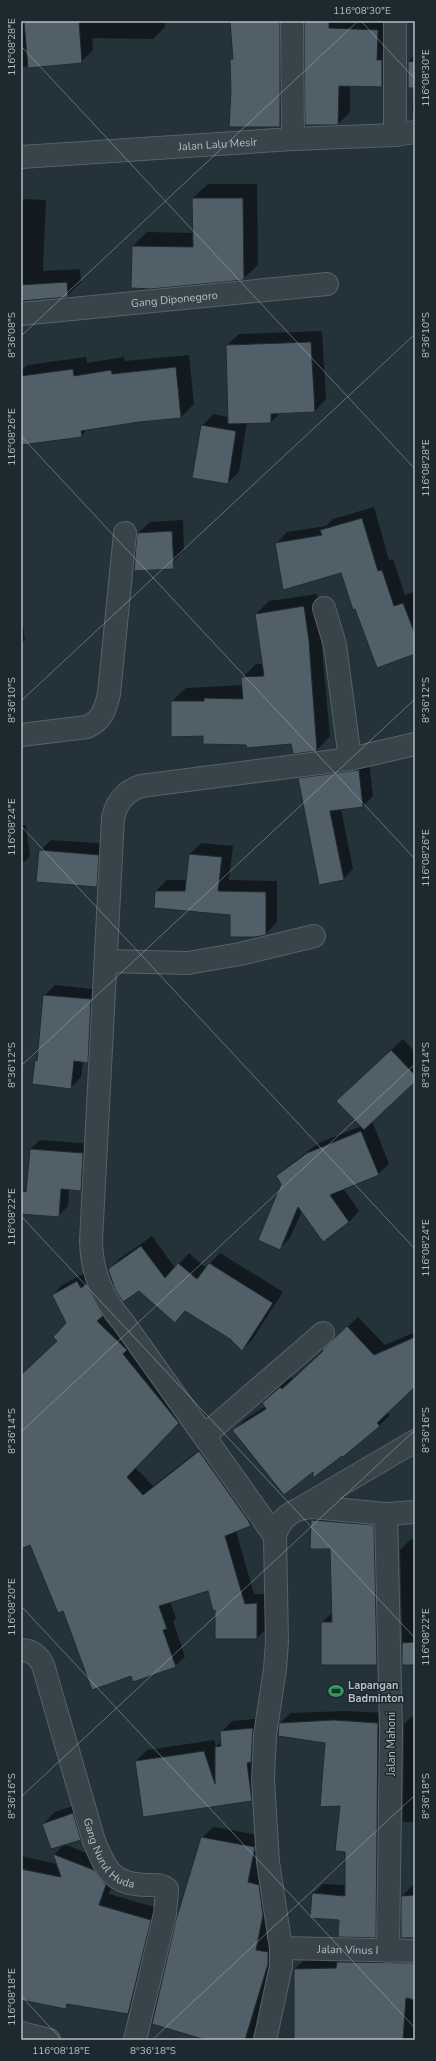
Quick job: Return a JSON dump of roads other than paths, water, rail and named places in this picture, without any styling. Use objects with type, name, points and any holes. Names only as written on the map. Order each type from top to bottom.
[{"type":"street","points":[[292,21],[293,139]]},
{"type":"street","points":[[395,21],[405,134]]},
{"type":"street","name":"Jalan Lalu Mesir","points":[[21,157],[293,139],[405,134]]},
{"type":"street","name":"Gang Diponegoro","points":[[21,314],[327,284]]},
{"type":"street","points":[[21,735],[87,727],[95,724],[102,717],[109,694],[125,533]]},
{"type":"street","points":[[324,608],[335,645],[350,759]]},
{"type":"street","points":[[275,1536],[123,1322],[111,1309],[102,1294],[93,1265],[91,1241],[113,818],[117,805],[124,795],[141,786],[350,759],[415,744]]},
{"type":"street","points":[[106,961],[188,963],[240,954],[314,936]]},
{"type":"street","points":[[204,1436],[323,1333]]},
{"type":"street","points":[[266,2040],[281,1966],[281,1948],[268,1862],[263,1780],[265,1735],[275,1669],[277,1642],[275,1536],[282,1520],[291,1513],[415,1441]]},
{"type":"street","points":[[301,1508],[312,1507],[386,1514],[415,1512]]},
{"type":"street","name":"Jalan Mahoni","points":[[386,1514],[391,1723],[388,1950]]},
{"type":"street","name":"Gang Nurul Huda","points":[[21,1650],[30,1651],[36,1655],[43,1665],[94,1841],[104,1865],[115,1878],[122,1881],[139,1885],[158,1885],[167,1889],[165,1914],[135,2040]]},
{"type":"street","name":"Jalan Vinus I","points":[[281,1948],[415,1951]]},
{"type":"street","points":[[21,2033],[49,2040]]},
{"type":"place","name":"Lapangan Badminton","points":[[336,1691]]}]
